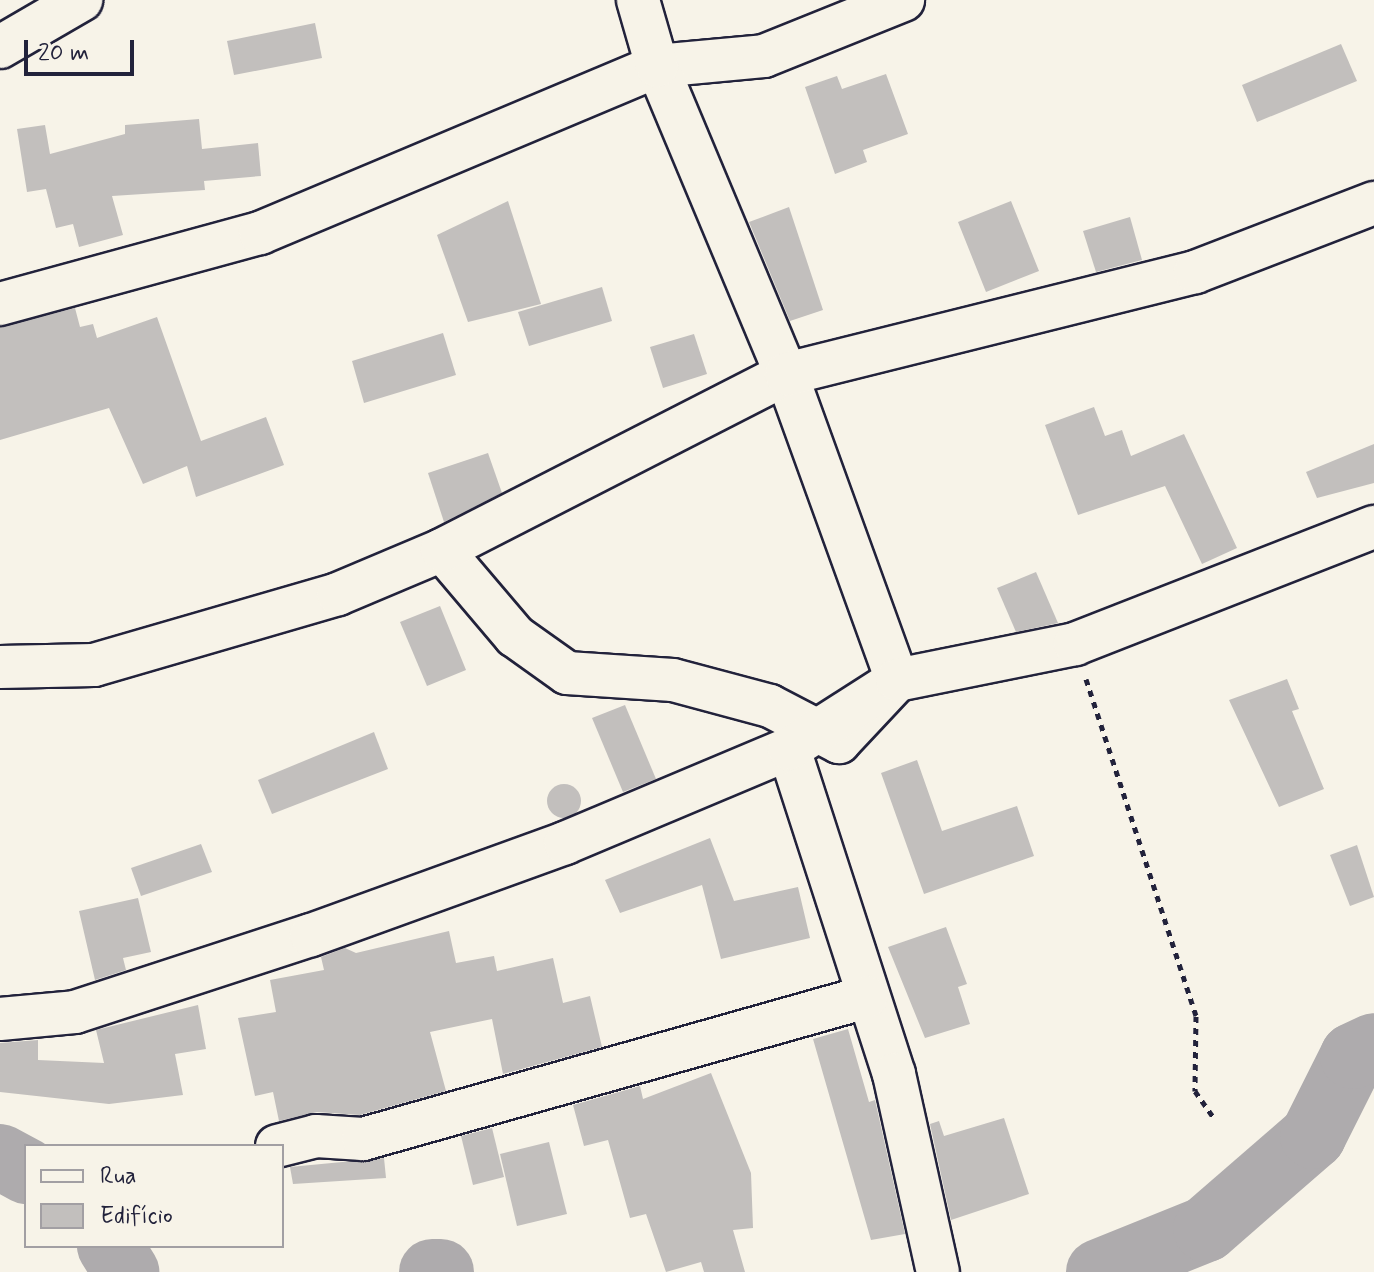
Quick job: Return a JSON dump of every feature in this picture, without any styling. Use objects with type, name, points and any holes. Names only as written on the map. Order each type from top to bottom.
[{"type":"street","points":[[0,47],[81,0]]},
{"type":"street","points":[[638,0],[657,66],[786,374],[897,680]]},
{"type":"street","points":[[0,304],[260,233],[657,66],[764,56],[903,0]]},
{"type":"street","points":[[0,667],[94,665],[338,594],[442,550],[786,374],[1195,272],[1374,203]]},
{"type":"street","points":[[0,1019],[75,1012],[311,935],[565,843],[789,749],[897,680],[1075,644],[1374,527]]},
{"type":"street","points":[[442,550],[515,636],[567,673],[673,680],[770,706],[839,742],[897,680]]},
{"type":"street","points":[[789,749],[866,997],[894,1074],[938,1272]]},
{"type":"street","points":[[284,1144],[316,1136],[363,1139],[866,997]]},
{"type":"path","points":[[1075,644],[1196,1016],[1195,1091],[1215,1120]]},
{"type":"building","points":[[315,23],[322,58],[234,75],[227,41]]},
{"type":"building","points":[[1341,44],[1357,81],[1257,122],[1242,85]]},
{"type":"building","points":[[886,74],[908,134],[863,150],[867,162],[835,174],[805,87],[837,76],[842,89]]},
{"type":"building","points":[[199,119],[202,149],[258,143],[261,176],[204,181],[205,190],[112,196],[123,235],[79,247],[73,224],[56,228],[46,189],[27,192],[17,129],[45,125],[50,154],[125,134],[125,125]]},
{"type":"building","points":[[508,201],[541,304],[468,322],[437,235]]},
{"type":"building","points":[[1011,201],[1039,271],[986,292],[958,222]]},
{"type":"building","points":[[789,207],[823,310],[790,321],[749,222]]},
{"type":"building","points":[[1130,217],[1142,260],[1096,272],[1083,231]]},
{"type":"building","points":[[602,287],[612,321],[529,346],[518,312]]},
{"type":"building","points":[[75,308],[80,327],[93,324],[97,338],[157,317],[201,441],[266,417],[284,465],[196,497],[187,466],[143,484],[109,408],[0,440],[0,327]]},
{"type":"building","points":[[443,333],[456,375],[364,403],[352,361]]},
{"type":"building","points":[[694,334],[707,374],[663,388],[650,347]]},
{"type":"building","points":[[1094,407],[1105,436],[1122,430],[1131,456],[1184,434],[1237,548],[1202,564],[1165,486],[1078,515],[1045,425]]},
{"type":"building","points":[[1374,444],[1374,483],[1317,498],[1306,472]]},
{"type":"building","points":[[488,453],[502,493],[444,522],[428,473]]},
{"type":"building","points":[[1036,572],[1058,623],[1016,632],[997,588]]},
{"type":"building","points":[[440,606],[466,670],[427,686],[400,622]]},
{"type":"building","points":[[1287,679],[1299,709],[1292,711],[1324,789],[1279,807],[1229,700]]},
{"type":"building","points":[[625,705],[656,779],[623,792],[592,718]]},
{"type":"building","points":[[374,732],[388,769],[272,814],[258,780]]},
{"type":"building","points":[[917,760],[942,831],[1017,806],[1034,856],[924,894],[881,773]]},
{"type":"building","points":[[564,784],[576,789],[581,801],[576,813],[564,818],[552,813],[547,801],[552,789]]},
{"type":"building","points":[[710,838],[734,901],[798,887],[810,938],[721,959],[702,885],[620,913],[605,880]]},
{"type":"building","points":[[201,844],[212,872],[141,896],[131,868]]},
{"type":"building","points":[[1357,845],[1374,897],[1350,906],[1330,855]]},
{"type":"building","points":[[138,898],[151,952],[123,958],[126,970],[95,980],[79,911]]},
{"type":"building","points":[[946,927],[967,984],[958,987],[970,1024],[925,1038],[888,947]]},
{"type":"building","points":[[449,931],[456,963],[494,956],[497,971],[553,958],[563,1003],[590,996],[602,1047],[503,1074],[492,1019],[430,1032],[446,1091],[360,1115],[317,1112],[279,1121],[273,1092],[255,1096],[238,1018],[276,1012],[270,980],[324,970],[321,957],[345,948],[356,953]]},
{"type":"building","points":[[198,1005],[206,1049],[175,1054],[183,1095],[109,1104],[0,1092],[0,1043],[38,1040],[38,1060],[104,1063],[96,1030]]},
{"type":"building","points":[[848,1029],[869,1102],[875,1100],[905,1234],[871,1240],[813,1039]]},
{"type":"building","points":[[711,1073],[751,1173],[753,1228],[733,1230],[745,1272],[704,1272],[701,1262],[666,1272],[646,1214],[630,1218],[608,1140],[584,1146],[573,1105],[640,1086],[643,1099]]},
{"type":"building","points":[[1004,1118],[1029,1194],[951,1220],[930,1124],[939,1121],[944,1136]]},
{"type":"building","points":[[492,1128],[504,1177],[473,1185],[461,1136]]},
{"type":"building","points":[[549,1142],[567,1214],[517,1226],[500,1154]]},
{"type":"building","points":[[384,1158],[386,1178],[293,1184],[290,1167]]},
{"type":"waterway","points":[[1099,1272],[1206,1229],[1313,1136],[1353,1056],[1374,1046]]},
{"type":"waterway","points":[[0,1157],[24,1170]]},
{"type":"waterway","points":[[111,1248],[126,1272]]},
{"type":"waterway","points":[[432,1272],[441,1272]]}]
